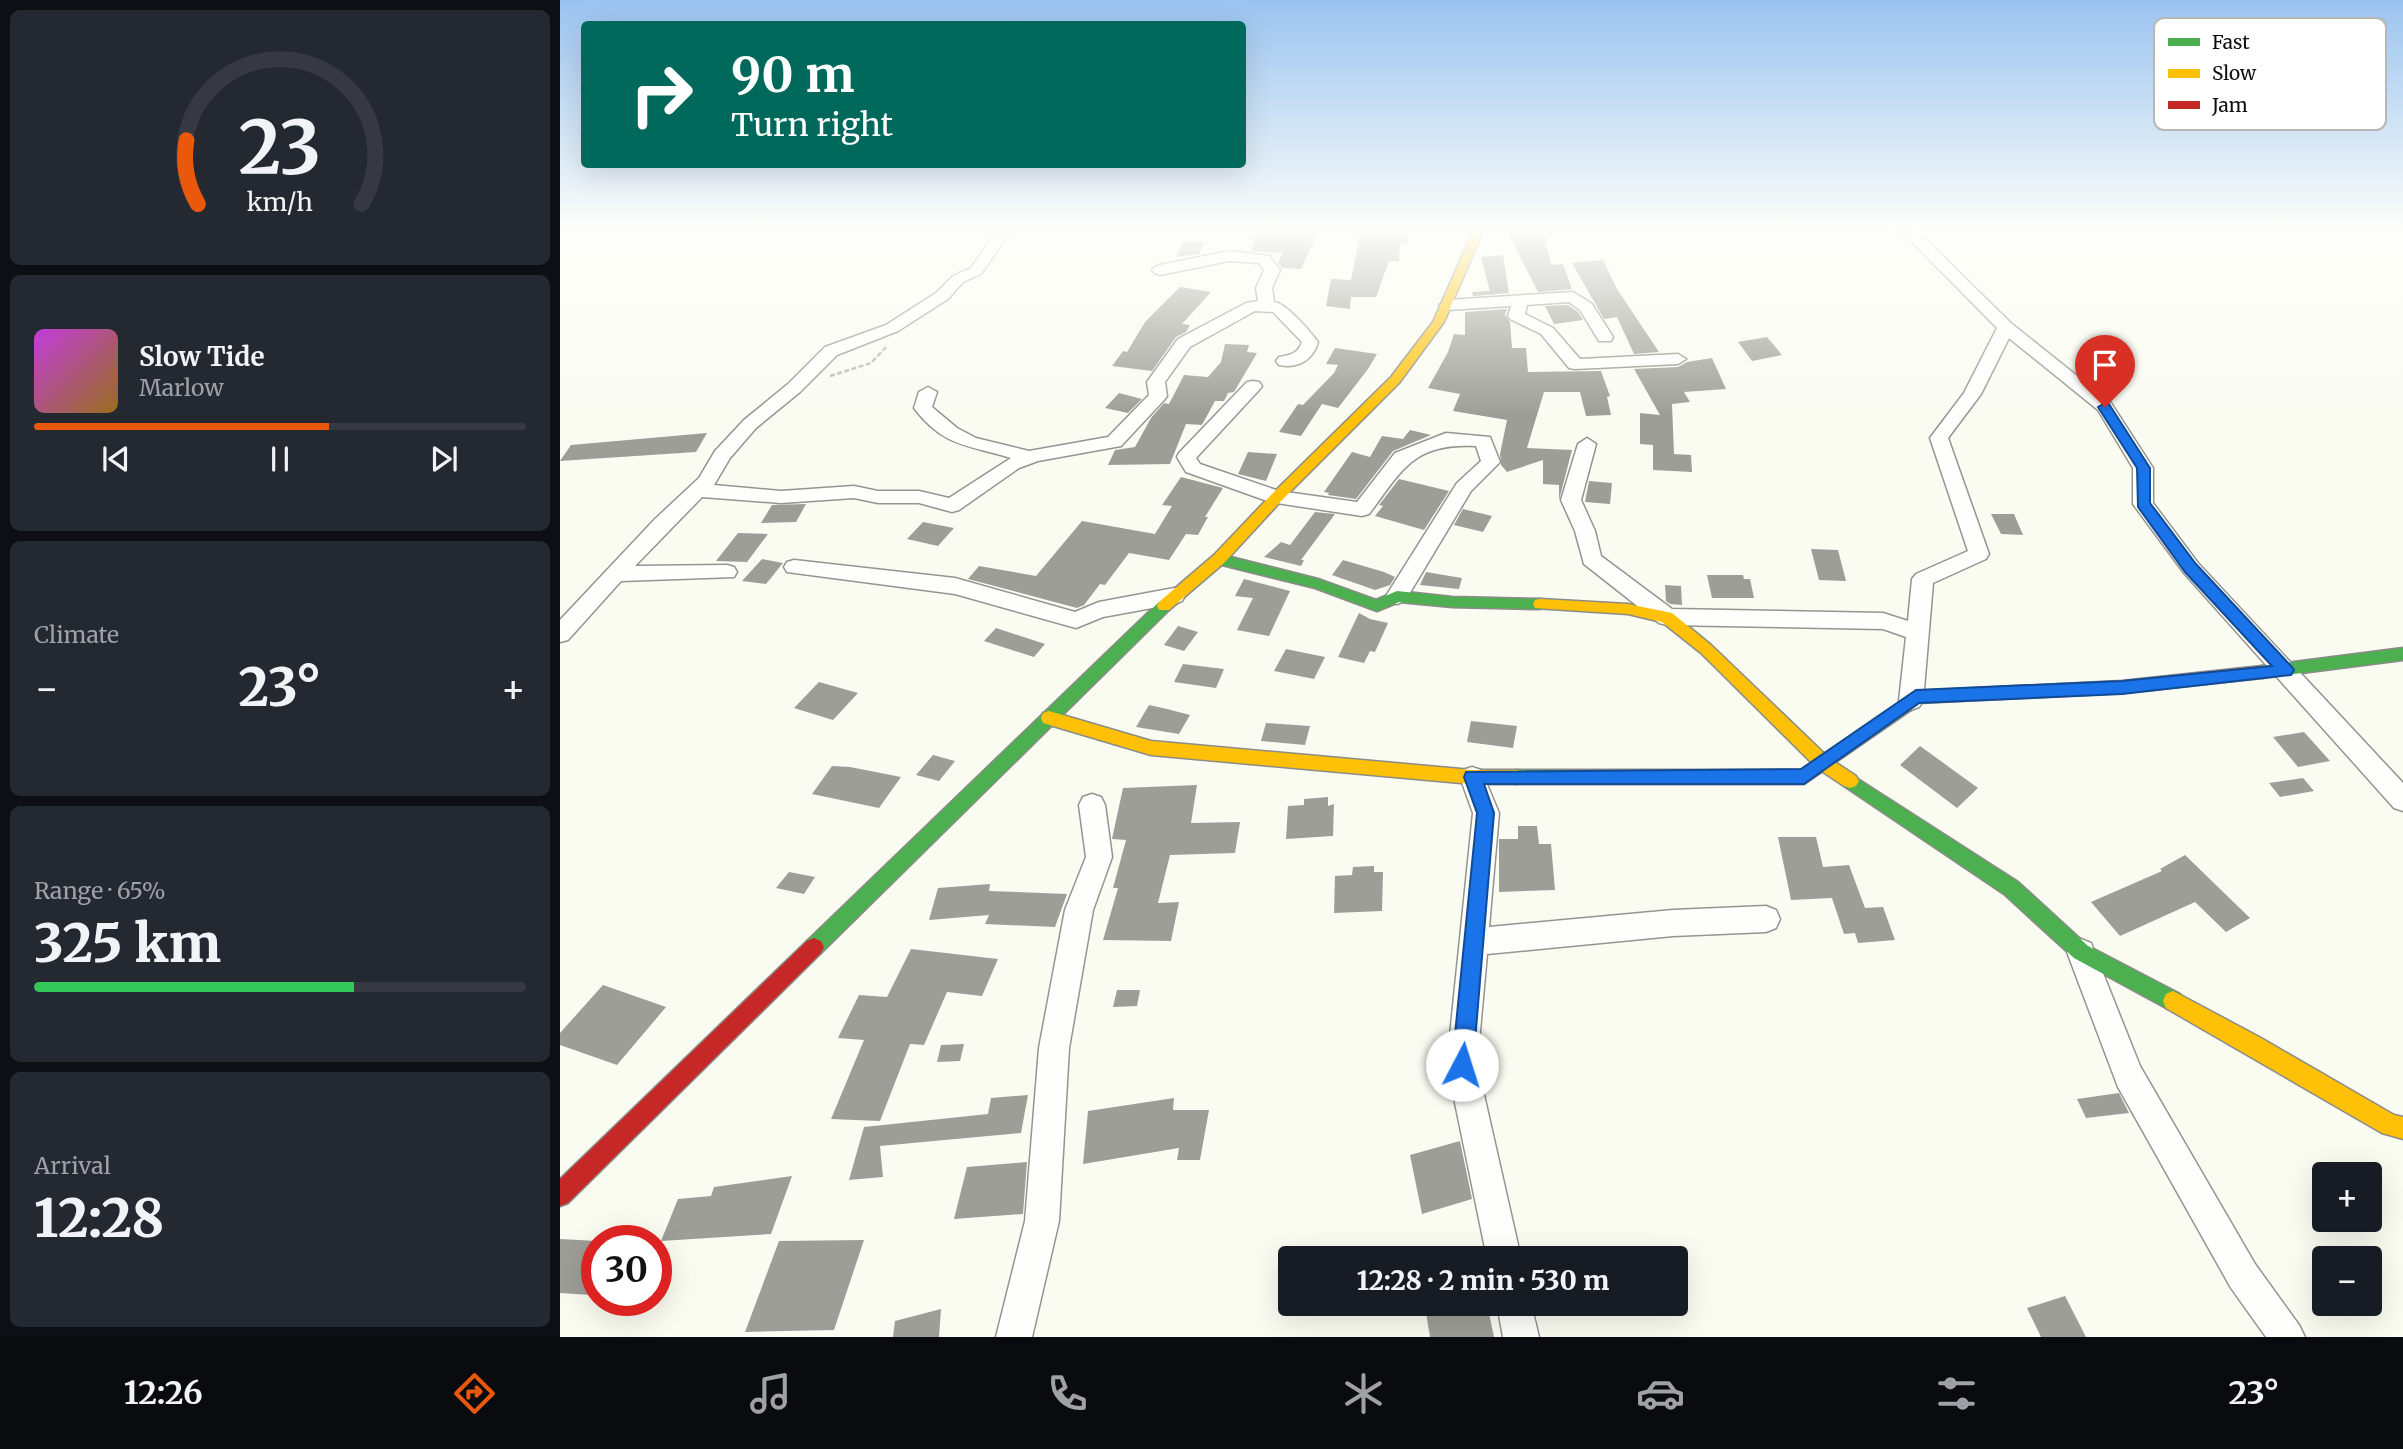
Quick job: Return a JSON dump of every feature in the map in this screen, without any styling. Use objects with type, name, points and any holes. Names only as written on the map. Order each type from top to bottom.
[{"type":"street","points":[[560,634],[698,490],[731,444],[750,424],[794,388],[831,351],[892,328],[946,291]]},
{"type":"street","points":[[1263,291],[1262,296],[1268,307]]},
{"type":"street","points":[[560,1195],[1174,596],[1219,559],[1277,497],[1395,380],[1438,322],[1453,291]]},
{"type":"street","points":[[1970,291],[2006,327],[2105,407],[2143,468],[2143,504],[2190,568],[2403,800]]},
{"type":"street","points":[[1447,305],[1573,298],[1586,307],[1605,337]]},
{"type":"street","points":[[1521,299],[1516,316],[1547,331],[1575,364],[1678,359]]},
{"type":"street","points":[[698,490],[781,497],[854,492],[878,497],[919,497],[952,505],[1002,470],[1028,458],[1114,442],[1158,396],[1156,382],[1184,343],[1252,306],[1278,307],[1286,321],[1302,331],[1310,342],[1307,352],[1297,359],[1285,361]]},
{"type":"street","points":[[1911,701],[1923,579],[1979,554],[1939,438],[1972,394],[2006,327]]},
{"type":"street","points":[[1219,559],[1318,584],[1377,606],[1396,596],[1464,487],[1491,462],[1483,441],[1446,439],[1402,457],[1362,509],[1277,497],[1194,468],[1186,457],[1214,431],[1231,407],[1253,386]]},
{"type":"street","points":[[928,392],[923,408],[953,433],[970,443],[1010,449],[1028,458]]},
{"type":"street","points":[[1587,444],[1571,500],[1585,531],[1591,559],[1706,649],[1823,763],[2011,888],[2081,952],[2253,1045],[2390,1125],[2403,1128]]},
{"type":"street","points":[[793,567],[955,586],[1076,620],[1099,610],[1174,596]]},
{"type":"street","points":[[617,574],[727,572]]},
{"type":"street","points":[[1396,596],[1452,602],[1628,609],[1667,617],[1883,621],[1917,632]]},
{"type":"street","points":[[1049,718],[1151,748],[1472,777],[1804,777],[1916,697],[2122,687],[2286,670],[2403,654]]},
{"type":"street","points":[[1472,777],[1486,813],[1462,1065],[1501,1246]]},
{"type":"street","points":[[1014,1337],[1042,1221],[1054,1048],[1080,910],[1099,857],[1091,805]]},
{"type":"street","points":[[1473,943],[1672,923],[1766,919]]},
{"type":"street","points":[[2081,952],[2129,1076],[2243,1276],[2287,1337]]},
{"type":"street","points":[[1517,1316],[1521,1337]]},
{"type":"path","points":[[794,388],[867,366],[885,352],[888,345]]},
{"type":"building","points":[[1176,291],[1211,292],[1182,324],[1190,325],[1186,332],[1176,337],[1152,371],[1112,366],[1123,351],[1127,352],[1145,322]]},
{"type":"building","points":[[1329,291],[1378,291],[1376,297],[1351,297],[1350,309],[1326,306]]},
{"type":"building","points":[[1509,291],[1509,293],[1473,296],[1472,292]]},
{"type":"building","points":[[1588,291],[1619,291],[1659,352],[1634,354],[1617,317],[1604,319]]},
{"type":"building","points":[[1568,305],[1578,312],[1583,320],[1554,324],[1545,306]]},
{"type":"building","points":[[1507,309],[1505,315],[1510,322],[1512,348],[1526,348],[1528,372],[1601,371],[1610,396],[1607,397],[1611,415],[1586,416],[1580,392],[1544,392],[1527,448],[1572,450],[1559,500],[1559,485],[1543,484],[1543,460],[1507,472],[1501,465],[1500,454],[1507,420],[1453,411],[1460,394],[1428,388],[1448,352],[1454,334],[1465,335],[1465,312]]},
{"type":"building","points":[[1767,337],[1782,355],[1752,361],[1738,342]]},
{"type":"building","points":[[1225,344],[1249,345],[1247,352],[1257,353],[1234,392],[1228,393],[1224,401],[1215,401],[1202,425],[1186,424],[1170,464],[1108,465],[1115,450],[1135,447],[1151,418],[1164,403],[1169,404],[1184,375],[1208,377],[1221,362]]},
{"type":"building","points":[[1335,348],[1377,354],[1338,408],[1322,404],[1301,436],[1279,432],[1298,404],[1303,405],[1334,373],[1338,365],[1326,364]]},
{"type":"building","points":[[1712,358],[1726,389],[1684,392],[1690,402],[1672,404],[1674,454],[1691,455],[1692,472],[1653,470],[1653,445],[1640,444],[1640,413],[1660,415],[1634,369],[1678,367],[1687,362]]},
{"type":"building","points":[[1119,393],[1142,399],[1128,413],[1105,408]]},
{"type":"building","points":[[1410,430],[1431,435],[1393,451],[1356,499],[1324,492],[1352,452],[1370,457],[1382,436],[1403,439]]},
{"type":"building","points":[[707,433],[696,452],[560,461],[571,445]]},
{"type":"building","points":[[1248,452],[1277,454],[1266,481],[1238,474]]},
{"type":"building","points":[[1181,477],[1223,488],[1205,517],[1208,517],[1198,535],[1186,534],[1169,560],[1129,553],[1105,585],[1100,584],[1084,605],[1077,608],[968,579],[979,566],[1036,576],[1082,521],[1155,534],[1172,506],[1162,505]]},
{"type":"building","points":[[1399,479],[1449,491],[1424,530],[1375,516],[1383,506],[1379,505]]},
{"type":"building","points":[[1589,481],[1612,483],[1610,504],[1585,502]]},
{"type":"building","points":[[806,504],[796,522],[761,523],[772,505]]},
{"type":"building","points":[[1463,509],[1492,516],[1483,532],[1454,525]]},
{"type":"building","points":[[1315,512],[1335,514],[1301,560],[1304,560],[1301,566],[1264,557],[1281,542],[1290,545]]},
{"type":"building","points":[[1991,514],[2014,514],[2023,535],[2001,534]]},
{"type":"building","points":[[923,522],[954,528],[938,546],[907,539]]},
{"type":"building","points":[[738,533],[768,534],[747,562],[716,561]]},
{"type":"building","points":[[1811,549],[1838,550],[1846,581],[1819,580]]},
{"type":"building","points":[[762,559],[783,563],[766,584],[742,581]]},
{"type":"building","points":[[1343,560],[1395,577],[1390,585],[1375,590],[1332,575]]},
{"type":"building","points":[[1426,572],[1462,578],[1459,589],[1420,585]]},
{"type":"building","points":[[1707,575],[1743,575],[1744,579],[1750,579],[1754,598],[1712,598]]},
{"type":"building","points":[[1244,579],[1290,591],[1269,636],[1237,630],[1253,598],[1235,596]]},
{"type":"building","points":[[1665,585],[1681,586],[1682,605],[1666,601]]},
{"type":"building","points":[[1359,613],[1388,623],[1375,652],[1370,651],[1364,663],[1338,657]]},
{"type":"building","points":[[1178,626],[1198,632],[1184,651],[1164,645]]},
{"type":"building","points":[[996,628],[1045,644],[1034,657],[984,641]]},
{"type":"building","points":[[1286,649],[1325,657],[1314,679],[1274,671]]},
{"type":"building","points":[[1183,664],[1224,669],[1216,688],[1174,682]]},
{"type":"building","points":[[819,682],[858,693],[833,720],[794,708]]},
{"type":"building","points":[[1149,705],[1190,715],[1179,734],[1136,727]]},
{"type":"building","points":[[1471,721],[1517,726],[1513,748],[1467,742]]},
{"type":"building","points":[[1266,723],[1310,726],[1305,745],[1261,741]]},
{"type":"building","points":[[2304,732],[2330,761],[2298,767],[2273,737]]},
{"type":"building","points":[[1920,746],[1978,788],[1957,808],[1900,765]]},
{"type":"building","points":[[933,755],[955,761],[939,781],[916,775]]},
{"type":"building","points":[[832,766],[901,777],[879,808],[812,794]]},
{"type":"building","points":[[2303,778],[2314,791],[2280,797],[2269,783]]},
{"type":"building","points":[[1197,785],[1191,823],[1240,822],[1235,853],[1170,855],[1158,903],[1179,902],[1171,941],[1103,940],[1118,888],[1113,888],[1126,840],[1112,839],[1123,788]]},
{"type":"building","points":[[1328,797],[1328,806],[1334,804],[1333,836],[1286,839],[1288,806],[1304,805],[1304,799]]},
{"type":"building","points":[[1518,826],[1537,826],[1539,844],[1551,844],[1555,890],[1499,892],[1499,839],[1518,839]]},
{"type":"building","points":[[1778,837],[1816,837],[1823,867],[1849,865],[1865,908],[1883,907],[1895,940],[1858,943],[1855,933],[1844,934],[1832,898],[1791,900]]},
{"type":"building","points":[[2185,855],[2250,918],[2226,932],[2195,902],[2120,936],[2091,902],[2162,871],[2160,869]]},
{"type":"building","points":[[1374,866],[1374,872],[1383,872],[1382,911],[1334,913],[1335,876],[1352,875],[1353,867]]},
{"type":"building","points":[[789,872],[815,877],[804,894],[776,888]]},
{"type":"building","points":[[990,884],[989,891],[1067,894],[1055,927],[985,924],[989,915],[929,920],[938,888]]},
{"type":"building","points":[[911,949],[998,959],[982,996],[947,992],[924,1045],[910,1044],[880,1121],[831,1119],[864,1040],[838,1038],[859,995],[887,997]]},
{"type":"building","points":[[603,985],[666,1007],[617,1065],[560,1045],[560,1033]]},
{"type":"building","points":[[1117,990],[1140,990],[1137,1006],[1113,1007]]},
{"type":"building","points":[[964,1044],[960,1061],[937,1062],[941,1045]]},
{"type":"building","points":[[2119,1093],[2129,1113],[2086,1118],[2077,1099]]},
{"type":"building","points":[[1028,1095],[1021,1133],[880,1146],[883,1177],[849,1180],[864,1127],[988,1114],[991,1098]]},
{"type":"building","points":[[1174,1098],[1173,1110],[1209,1110],[1200,1160],[1177,1160],[1179,1148],[1083,1164],[1088,1111]]},
{"type":"building","points":[[1460,1141],[1472,1199],[1422,1214],[1410,1155]]},
{"type":"building","points":[[1027,1162],[1023,1214],[954,1219],[967,1167]]},
{"type":"building","points":[[792,1176],[771,1234],[672,1240],[672,1225],[667,1225],[678,1199],[711,1196],[714,1187]]},
{"type":"building","points":[[560,1239],[581,1240],[581,1294],[560,1293]]},
{"type":"building","points":[[864,1240],[834,1330],[745,1332],[779,1241]]},
{"type":"building","points":[[2065,1296],[2086,1337],[2041,1337],[2027,1308]]},
{"type":"building","points":[[941,1309],[939,1337],[893,1337],[895,1321]]},
{"type":"building","points":[[1426,1316],[1490,1316],[1494,1337],[1430,1337]]},
{"type":"traffic: fast","points":[[1219,559],[1318,584],[1377,606],[1397,596],[1452,602],[1540,604]]},
{"type":"traffic: fast","points":[[814,947],[1164,606]]},
{"type":"traffic: fast","points":[[2262,672],[2403,654]]},
{"type":"traffic: fast","points":[[1517,777],[1804,777],[1918,697]]},
{"type":"traffic: fast","points":[[1850,781],[2011,888],[2081,952],[2173,1001]]},
{"type":"traffic: slow","points":[[1164,606],[1219,559],[1277,497],[1395,380],[1438,322],[1451,291]]},
{"type":"traffic: slow","points":[[1540,604],[1628,609],[1667,617],[1706,649],[1823,763],[1850,781]]},
{"type":"traffic: slow","points":[[1049,718],[1151,748],[1472,777],[1517,777]]},
{"type":"traffic: slow","points":[[2173,1001],[2390,1125],[2403,1128]]},
{"type":"traffic: jam","points":[[1918,697],[2122,687],[2262,672]]},
{"type":"traffic: jam","points":[[560,1195],[814,947]]},
{"type":"route","points":[[1462,1065],[1486,813],[1472,777],[1804,777],[1916,697],[2122,687],[2286,670],[2190,568],[2143,504],[2143,468],[2105,407]]}]
